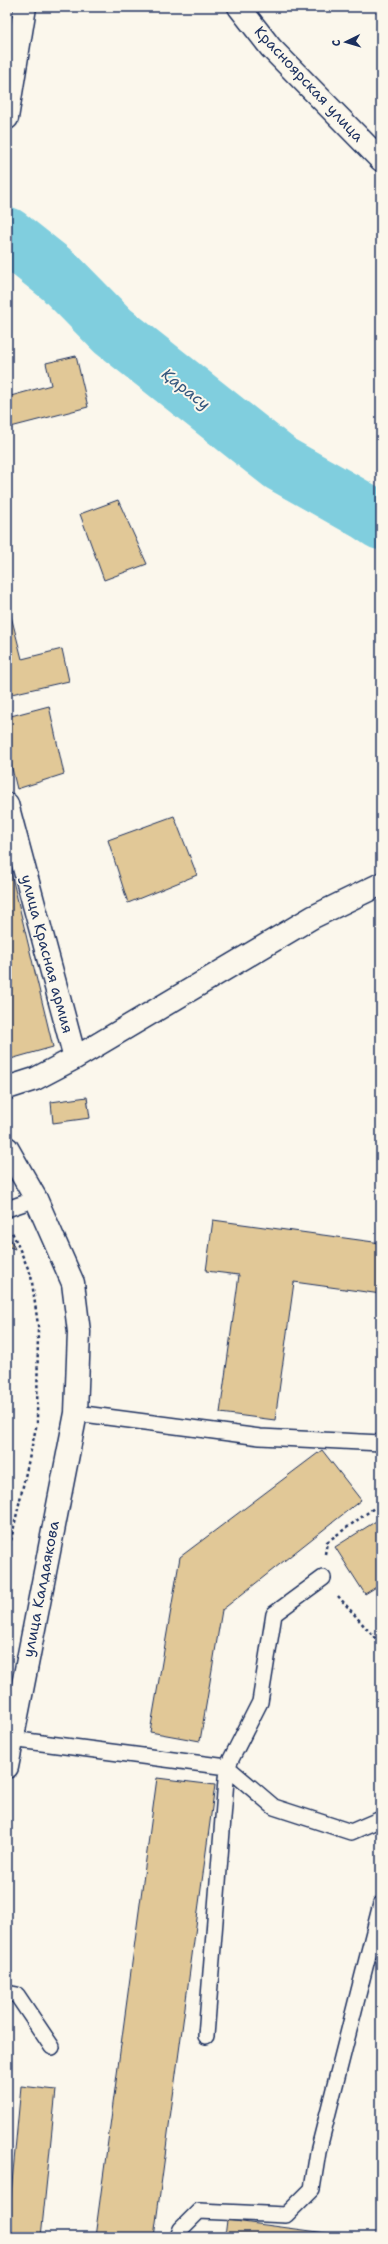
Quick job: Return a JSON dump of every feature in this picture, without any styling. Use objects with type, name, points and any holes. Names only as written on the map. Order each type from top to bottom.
[{"type":"street","points":[[7,118],[25,7]]},
{"type":"street","name":"Красноярская улица","points":[[239,7],[271,48],[381,160]]},
{"type":"street","name":"улица Красная армия","points":[[7,804],[75,1058]]},
{"type":"street","points":[[7,1088],[35,1079],[75,1058],[313,917],[381,884]]},
{"type":"street","name":"улица Калдаякова","points":[[7,1148],[36,1199],[73,1283],[79,1332],[76,1412],[11,1739],[7,1767]]},
{"type":"lane","points":[[7,1209],[36,1199]]},
{"type":"lane","points":[[76,1412],[260,1437],[381,1443]]},
{"type":"lane","points":[[206,2036],[227,1767],[260,1702],[274,1614],[323,1578]]},
{"type":"lane","points":[[11,1739],[227,1767],[274,1808],[351,1832],[381,1819]]},
{"type":"lane","points":[[178,2237],[181,2229],[199,2211],[286,2215],[312,2189],[318,2152],[381,1904]]},
{"type":"lane","points":[[7,1993],[17,1995],[52,2047]]},
{"type":"path","points":[[7,1558],[37,1423],[38,1325],[32,1275],[10,1227]]},
{"type":"building","points":[[76,356],[88,407],[7,428],[7,397],[51,385],[46,363]]},
{"type":"building","points":[[118,500],[147,564],[104,580],[80,514]]},
{"type":"building","points":[[10,612],[22,659],[62,649],[69,681],[7,695],[7,613]]},
{"type":"building","points":[[49,706],[64,774],[17,789],[7,748],[7,717]]},
{"type":"building","points":[[174,816],[197,875],[128,903],[108,840]]},
{"type":"building","points":[[7,856],[53,1047],[7,1060]]},
{"type":"building","points":[[87,1097],[90,1118],[53,1123],[51,1102]]},
{"type":"building","points":[[213,1220],[381,1243],[381,1294],[294,1282],[275,1420],[220,1413],[239,1275],[206,1271]]},
{"type":"building","points":[[7,1231],[15,1249],[7,1246]]},
{"type":"building","points":[[7,1351],[9,1370],[7,1370]]},
{"type":"building","points":[[322,1450],[361,1500],[222,1610],[200,1741],[150,1732],[180,1557]]},
{"type":"building","points":[[381,1518],[381,1584],[365,1594],[335,1547]]},
{"type":"building","points":[[157,1778],[215,1785],[154,2237],[95,2237]]},
{"type":"building","points":[[21,2086],[56,2090],[41,2237],[7,2237]]},
{"type":"building","points":[[227,2220],[357,2237],[225,2237]]},
{"type":"waterway","name":"Қарасу","points":[[7,235],[60,277],[113,331],[281,464],[381,522]]}]
